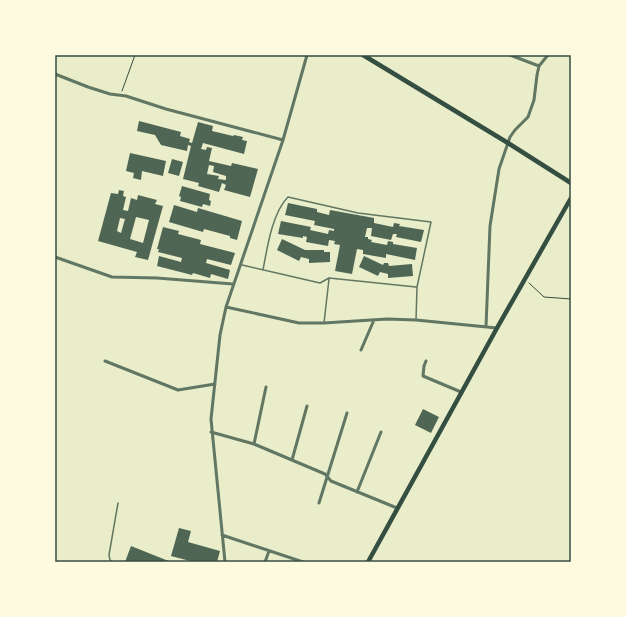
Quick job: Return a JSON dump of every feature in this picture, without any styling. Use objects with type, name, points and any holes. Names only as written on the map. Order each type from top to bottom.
[{"type":"main road","points":[[363,55],[571,183]]},
{"type":"main road","points":[[368,562],[461,392],[571,198]]},
{"type":"street","points":[[225,562],[211,432],[211,419],[220,335],[233,284],[283,140],[307,55]]},
{"type":"street","points":[[510,55],[539,66]]},
{"type":"street","points":[[486,327],[490,226],[499,169],[508,143],[515,130],[528,117],[534,100],[539,66],[548,55]]},
{"type":"street","points":[[55,74],[68,78],[88,88],[120,95],[166,110],[283,140]]},
{"type":"street","points":[[55,257],[112,277],[157,278],[233,284]]},
{"type":"street","points":[[226,308],[299,323],[416,320],[497,328]]},
{"type":"street","points":[[361,350],[374,320]]},
{"type":"street","points":[[105,361],[178,390],[215,384]]},
{"type":"street","points":[[426,361],[422,376],[461,392]]},
{"type":"street","points":[[254,444],[266,387]]},
{"type":"street","points":[[292,460],[307,406]]},
{"type":"street","points":[[319,503],[347,413]]},
{"type":"street","points":[[211,432],[254,444],[325,474],[331,481],[397,508]]},
{"type":"street","points":[[357,492],[381,432]]},
{"type":"street","points":[[222,535],[303,562]]},
{"type":"street","points":[[265,562],[269,551]]},
{"type":"lane","points":[[263,270],[268,240],[282,204],[288,198],[358,213],[431,222],[417,287],[416,320]]},
{"type":"lane","points":[[240,265],[320,283],[329,278],[417,287]]},
{"type":"lane","points":[[324,323],[329,278]]},
{"type":"lane","points":[[113,562],[110,560],[109,555],[118,503]]},
{"type":"path","points":[[120,95],[135,55]]},
{"type":"path","points":[[524,280],[544,296],[571,300]]},
{"type":"building","points":[[139,121],[181,132],[180,136],[190,139],[189,142],[192,143],[198,122],[213,126],[212,131],[243,137],[242,140],[247,141],[244,154],[203,143],[201,149],[206,150],[207,147],[212,148],[209,161],[231,166],[232,163],[258,169],[250,197],[224,190],[226,185],[222,183],[219,192],[198,186],[199,183],[183,179],[191,146],[188,145],[187,151],[161,145],[155,135],[137,131]],"holes":[[[209,165],[214,166],[213,172],[226,176],[226,180],[218,179],[219,176],[207,174]]]},
{"type":"building","points":[[130,153],[166,161],[163,176],[142,171],[141,180],[133,178],[134,173],[126,171]]},
{"type":"building","points":[[172,159],[183,162],[179,176],[168,173]]},
{"type":"building","points":[[182,186],[210,194],[210,206],[203,204],[202,207],[180,201],[181,197],[179,196]]},
{"type":"building","points":[[119,190],[124,191],[123,196],[126,197],[123,210],[128,211],[131,198],[137,200],[138,195],[157,200],[155,204],[163,206],[148,260],[135,257],[137,252],[98,241],[111,193],[118,194]],"holes":[[[136,217],[149,220],[143,243],[130,239]],[[120,218],[125,219],[121,233],[117,231]]]},
{"type":"building","points":[[288,203],[317,209],[317,212],[329,215],[330,210],[374,218],[374,223],[393,227],[394,223],[400,224],[399,226],[424,230],[421,242],[396,237],[397,234],[393,234],[391,240],[371,236],[372,228],[367,228],[365,237],[372,240],[371,242],[387,245],[388,241],[393,242],[393,244],[417,248],[415,260],[386,254],[386,258],[363,254],[363,250],[357,249],[352,274],[335,271],[340,245],[334,244],[335,241],[329,240],[328,246],[306,242],[307,237],[303,236],[303,238],[278,234],[281,221],[311,227],[310,230],[328,234],[329,230],[334,231],[334,229],[314,225],[315,221],[285,215]]},
{"type":"building","points":[[174,205],[197,212],[198,208],[242,221],[237,240],[230,238],[230,236],[204,229],[203,232],[169,222]]},
{"type":"building","points":[[163,227],[179,231],[178,234],[201,240],[200,244],[235,253],[231,265],[207,259],[206,263],[230,270],[228,279],[211,274],[210,278],[193,273],[192,275],[157,266],[159,256],[181,262],[182,258],[158,252],[159,249],[157,249]]},
{"type":"building","points":[[282,239],[305,250],[324,250],[324,252],[330,252],[330,262],[309,263],[309,259],[301,257],[299,261],[277,250]]},
{"type":"building","points":[[364,256],[383,265],[384,263],[388,263],[389,266],[412,264],[413,276],[388,278],[388,274],[380,272],[378,276],[359,267]]},
{"type":"building","points":[[423,409],[439,417],[431,433],[415,425]]},
{"type":"building","points":[[179,528],[191,531],[188,542],[220,551],[217,562],[194,562],[171,556]]},
{"type":"building","points":[[131,546],[171,562],[125,562]]}]
